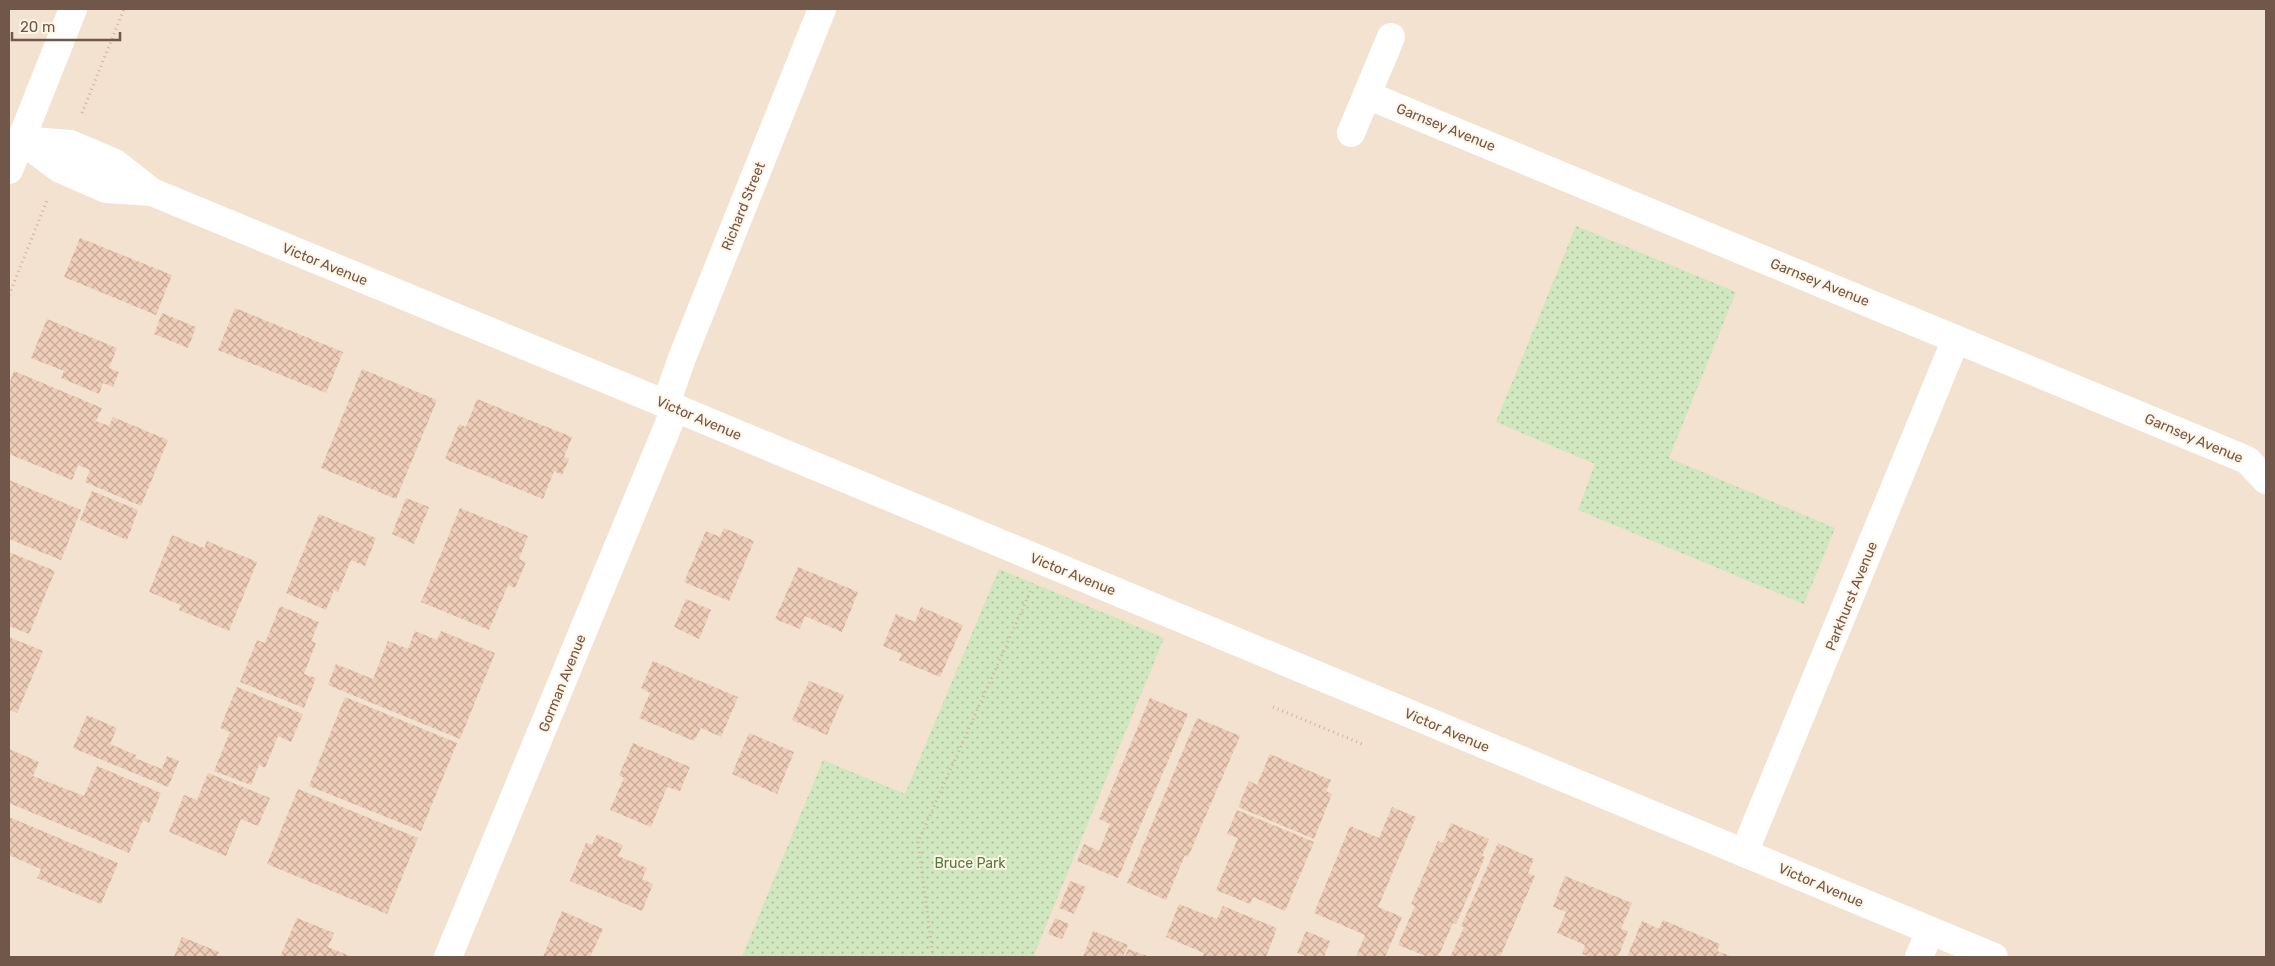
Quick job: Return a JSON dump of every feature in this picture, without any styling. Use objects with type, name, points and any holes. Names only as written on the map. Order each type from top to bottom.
[{"type":"street","points":[[9,170],[73,9]]},
{"type":"street","name":"Richard Street","points":[[671,406],[682,358],[822,9]]},
{"type":"street","points":[[1351,133],[1391,37]]},
{"type":"street","name":"Garnsey Avenue","points":[[1367,95],[2247,460],[2266,480]]},
{"type":"street","name":"Victor Avenue","points":[[21,140],[60,170],[106,189],[152,192],[1994,957]]},
{"type":"street","name":"Parkhurst Avenue","points":[[1744,853],[1956,338]]},
{"type":"street","name":"Gorman Avenue","points":[[448,957],[671,406]]},
{"type":"street","points":[[1919,957],[1930,931]]},
{"type":"path","points":[[933,957],[918,842],[1043,561]]},
{"type":"path","points":[[1273,707],[1362,744]]},
{"type":"shaded area","points":[[9,9],[2266,9],[2266,957],[9,957]]},
{"type":"green space","points":[[1576,226],[1736,292],[1669,458],[1835,528],[1804,604],[1578,510],[1595,464],[1496,422]]},
{"type":"green space","name":"Bruce Park","points":[[999,569],[1164,638],[1033,957],[742,957],[823,760],[905,794]]},
{"type":"building","points":[[80,238],[172,275],[156,315],[64,277]]},
{"type":"building","points":[[235,308],[343,352],[326,393],[218,350]]},
{"type":"building","points":[[162,313],[196,327],[188,348],[154,334]]},
{"type":"building","points":[[47,319],[117,348],[109,368],[119,372],[113,387],[103,383],[99,394],[61,378],[64,371],[31,358]]},
{"type":"building","points":[[362,369],[437,400],[396,499],[321,468]]},
{"type":"building","points":[[14,371],[102,408],[96,421],[109,426],[113,417],[168,440],[141,506],[85,482],[90,470],[78,465],[72,480],[9,454],[9,384]]},
{"type":"building","points":[[477,399],[572,437],[564,457],[569,459],[562,475],[554,471],[543,499],[445,459],[459,424],[466,427]]},
{"type":"building","points":[[9,480],[81,510],[61,560],[9,539]]},
{"type":"building","points":[[92,491],[138,510],[127,540],[80,520]]},
{"type":"building","points":[[406,498],[429,507],[414,544],[392,534]]},
{"type":"building","points":[[460,508],[528,536],[519,559],[526,562],[515,588],[508,585],[489,630],[421,602]]},
{"type":"building","points":[[319,514],[376,538],[365,566],[351,560],[338,592],[334,590],[326,610],[286,593]]},
{"type":"building","points":[[724,528],[754,541],[729,601],[684,582],[706,531],[720,537]]},
{"type":"building","points":[[172,535],[204,548],[207,541],[257,562],[229,631],[179,610],[181,605],[149,592]]},
{"type":"building","points":[[9,552],[55,571],[29,634],[9,626]]},
{"type":"building","points":[[798,567],[858,592],[842,632],[805,616],[800,629],[775,619]]},
{"type":"building","points":[[686,599],[711,610],[699,639],[674,627]]},
{"type":"building","points":[[280,606],[319,622],[311,641],[316,643],[304,674],[316,678],[304,708],[240,682],[257,640],[265,643]]},
{"type":"building","points":[[921,607],[963,625],[940,677],[899,660],[902,654],[883,646],[896,614],[915,622]]},
{"type":"building","points":[[415,631],[437,640],[441,631],[495,653],[460,739],[328,685],[336,664],[373,679],[388,641],[408,649]]},
{"type":"building","points":[[9,637],[43,651],[17,713],[9,710]]},
{"type":"building","points":[[653,661],[738,697],[721,737],[701,728],[694,741],[639,718],[650,693],[641,688]]},
{"type":"building","points":[[809,681],[844,695],[827,735],[792,720]]},
{"type":"building","points":[[237,687],[303,714],[291,742],[278,736],[265,768],[259,765],[251,785],[214,771],[230,732],[220,728]]},
{"type":"building","points":[[345,697],[457,743],[421,831],[309,786]]},
{"type":"building","points":[[1150,698],[1188,714],[1118,878],[1077,861],[1084,844],[1099,851],[1110,824],[1099,819]]},
{"type":"building","points":[[87,715],[117,728],[110,744],[136,755],[135,758],[162,769],[167,756],[179,761],[168,787],[73,748]]},
{"type":"building","points":[[1197,718],[1240,736],[1188,857],[1185,855],[1166,900],[1127,883]]},
{"type":"building","points":[[749,733],[794,752],[777,794],[732,774]]},
{"type":"building","points":[[633,743],[690,767],[680,791],[667,787],[651,827],[610,810],[624,778],[619,775]]},
{"type":"building","points":[[9,749],[39,762],[33,776],[84,796],[97,766],[161,793],[149,823],[143,820],[129,853],[9,803]]},
{"type":"building","points":[[1270,754],[1331,780],[1326,791],[1332,794],[1314,839],[1238,807],[1249,781],[1257,785]]},
{"type":"building","points":[[208,773],[270,798],[258,826],[241,819],[226,856],[169,832],[184,795],[197,800]]},
{"type":"building","points":[[298,789],[418,838],[387,914],[267,864]]},
{"type":"building","points":[[1392,807],[1416,817],[1378,907],[1402,917],[1385,957],[1356,957],[1365,935],[1314,913],[1350,826],[1379,838]]},
{"type":"building","points":[[1237,810],[1314,842],[1285,911],[1253,897],[1250,904],[1216,890],[1238,838],[1227,834]]},
{"type":"building","points":[[9,817],[118,863],[101,904],[37,878],[41,869],[9,855]]},
{"type":"building","points":[[1451,823],[1489,839],[1482,856],[1485,857],[1456,924],[1453,923],[1438,957],[1428,957],[1398,945],[1415,906],[1411,904],[1438,841],[1443,843]]},
{"type":"building","points":[[597,834],[623,845],[618,856],[647,868],[642,879],[653,884],[642,911],[570,881],[586,843],[592,845]]},
{"type":"building","points":[[1498,843],[1534,859],[1528,873],[1535,876],[1500,957],[1450,957],[1464,927],[1461,926]]},
{"type":"building","points":[[1565,876],[1632,903],[1621,929],[1628,931],[1618,957],[1591,957],[1582,954],[1585,945],[1557,933],[1566,912],[1553,907]]},
{"type":"building","points":[[1070,881],[1086,887],[1074,914],[1059,908]]},
{"type":"building","points":[[1179,904],[1217,919],[1223,906],[1277,928],[1266,957],[1202,957],[1204,953],[1166,937]]},
{"type":"building","points":[[562,911],[603,929],[590,957],[543,957]]},
{"type":"building","points":[[297,918],[334,933],[328,947],[352,957],[280,957]]},
{"type":"building","points":[[1055,918],[1069,924],[1062,939],[1048,934]]},
{"type":"building","points":[[1663,920],[1720,944],[1717,951],[1733,957],[1627,957],[1642,921],[1659,929]]},
{"type":"building","points":[[1093,931],[1128,945],[1123,957],[1083,957]]},
{"type":"building","points":[[1306,931],[1330,941],[1324,957],[1308,957],[1297,953]]},
{"type":"building","points":[[182,937],[219,952],[217,957],[174,957]]},
{"type":"building","points":[[1128,949],[1150,957],[1125,957]]}]
